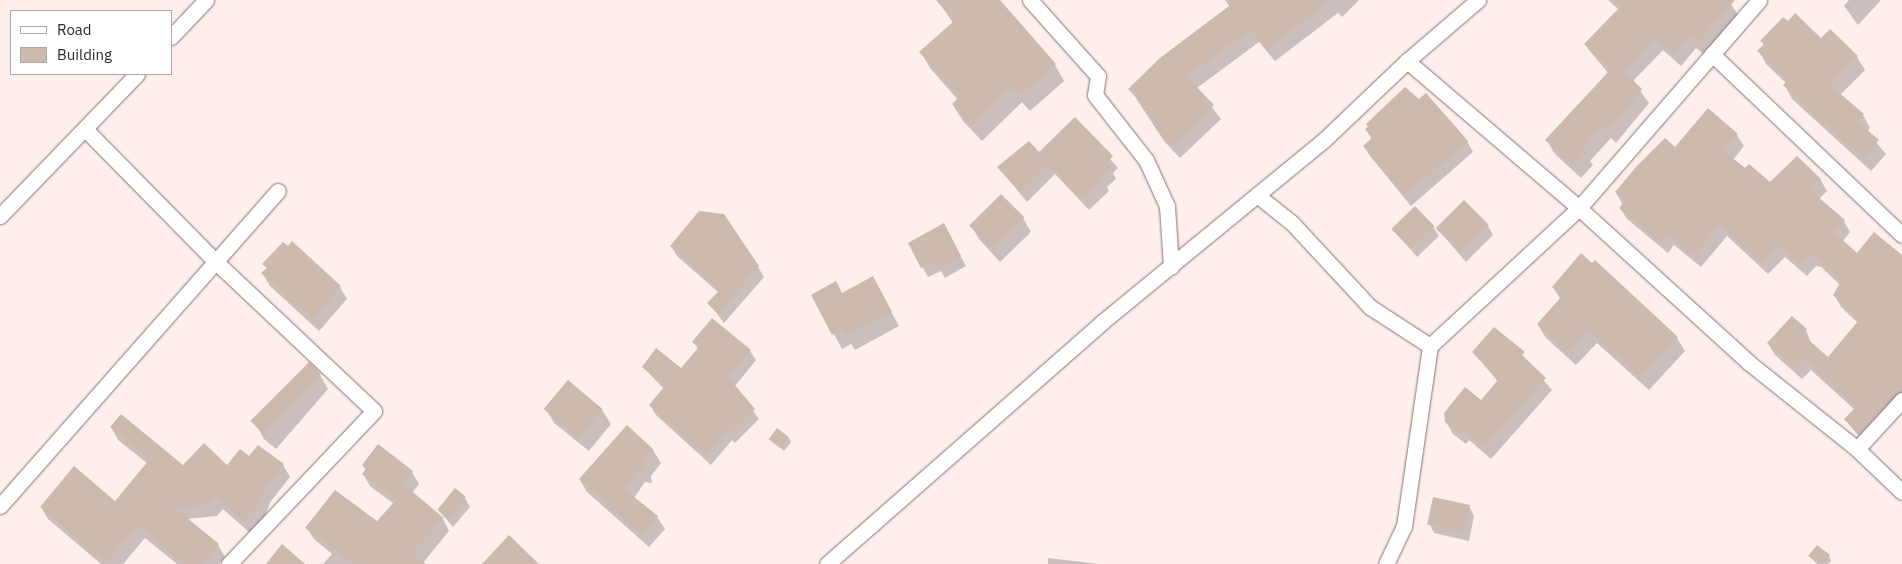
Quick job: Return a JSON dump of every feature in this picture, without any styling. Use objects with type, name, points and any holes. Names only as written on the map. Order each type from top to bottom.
[{"type":"street","points":[[172,37],[206,0]]},
{"type":"street","points":[[1030,0],[1098,76],[1095,95],[1146,160],[1167,206],[1171,267]]},
{"type":"street","points":[[827,564],[1101,323],[1324,140],[1407,61],[1478,0]]},
{"type":"street","points":[[1386,564],[1404,526],[1430,346],[1579,208],[1759,0]]},
{"type":"street","points":[[1712,54],[1902,235]]},
{"type":"street","points":[[1407,61],[1579,208],[1748,362],[1857,449],[1902,492]]},
{"type":"street","points":[[0,216],[136,75]]},
{"type":"street","points":[[86,129],[216,262],[374,410],[229,564]]},
{"type":"street","points":[[0,506],[278,191]]},
{"type":"street","points":[[1257,195],[1292,223],[1370,307],[1430,346]]},
{"type":"street","points":[[1857,449],[1902,400]]},
{"type":"building","points":[[936,0],[1000,0],[1056,64],[1020,96],[1012,87],[972,126],[952,104],[959,97],[919,52],[954,21]]},
{"type":"building","points":[[1237,0],[1330,0],[1267,49],[1250,30],[1187,77],[1214,105],[1172,146],[1155,128],[1158,125],[1143,109],[1146,107],[1128,89],[1160,58]]},
{"type":"building","points":[[1613,0],[1735,0],[1698,43],[1689,36],[1673,54],[1655,38],[1624,71],[1642,89],[1608,131],[1603,126],[1583,149],[1586,152],[1574,166],[1545,140],[1610,70],[1584,44],[1620,7]]},
{"type":"building","points":[[1795,13],[1821,38],[1830,29],[1858,56],[1830,85],[1864,114],[1858,122],[1879,140],[1863,159],[1783,85],[1788,80],[1757,51],[1764,44],[1760,41],[1783,17],[1788,21]]},
{"type":"building","points":[[1405,87],[1419,99],[1426,93],[1468,141],[1404,196],[1363,146],[1372,138],[1365,129],[1368,127],[1366,124]]},
{"type":"building","points":[[1708,108],[1738,134],[1724,151],[1745,168],[1749,164],[1770,182],[1797,156],[1821,179],[1810,190],[1845,220],[1834,232],[1857,253],[1874,232],[1902,255],[1902,390],[1858,434],[1844,419],[1856,407],[1804,359],[1795,369],[1767,343],[1792,316],[1807,329],[1802,334],[1828,357],[1859,320],[1833,295],[1841,281],[1813,256],[1809,255],[1800,265],[1778,246],[1761,264],[1720,225],[1694,256],[1667,234],[1661,243],[1619,208],[1625,201],[1615,192],[1636,167],[1665,138],[1675,147]]},
{"type":"building","points":[[1075,117],[1113,156],[1106,163],[1111,167],[1101,176],[1104,179],[1082,200],[1048,164],[1020,192],[997,167],[1029,141],[1039,152]]},
{"type":"building","points":[[1001,194],[1024,217],[993,249],[969,226]]},
{"type":"building","points":[[1464,200],[1489,225],[1460,253],[1436,228]]},
{"type":"building","points":[[1415,206],[1434,226],[1411,249],[1391,229]]},
{"type":"building","points":[[699,211],[724,214],[759,266],[718,314],[707,303],[720,290],[670,246]]},
{"type":"building","points":[[944,223],[961,256],[938,269],[934,261],[921,268],[908,243]]},
{"type":"building","points":[[292,241],[341,286],[312,320],[261,273],[267,268],[262,264],[283,242],[288,246]]},
{"type":"building","points":[[1581,253],[1592,263],[1595,260],[1678,337],[1641,377],[1588,330],[1568,352],[1537,324],[1562,296],[1552,287]]},
{"type":"building","points":[[873,276],[892,312],[845,336],[842,330],[832,335],[811,295],[836,281],[842,293]]},
{"type":"building","points":[[712,318],[751,350],[728,377],[755,409],[729,434],[726,431],[705,456],[649,405],[665,386],[642,367],[656,348],[681,368],[699,347],[692,342]]},
{"type":"building","points":[[1494,327],[1525,352],[1522,355],[1546,378],[1484,448],[1462,429],[1458,433],[1445,422],[1444,413],[1465,387],[1481,400],[1498,380],[1472,352]]},
{"type":"building","points":[[309,362],[321,374],[262,433],[250,421]]},
{"type":"building","points":[[568,380],[602,409],[578,438],[544,409]]},
{"type":"building","points":[[121,414],[183,465],[204,443],[227,465],[240,449],[249,456],[258,445],[284,464],[265,489],[257,508],[242,521],[215,497],[210,504],[175,508],[219,544],[202,564],[184,564],[138,526],[106,563],[40,507],[74,466],[115,501],[149,460],[110,427]]},
{"type":"building","points":[[627,425],[654,450],[644,463],[646,471],[638,470],[624,489],[658,516],[642,535],[579,479]]},
{"type":"building","points":[[777,428],[789,437],[781,448],[769,439]]},
{"type":"building","points":[[378,444],[413,471],[403,484],[444,518],[412,553],[426,564],[353,564],[305,528],[335,490],[377,521],[396,500],[362,474],[366,469],[362,465]]},
{"type":"building","points":[[455,488],[466,497],[448,519],[437,510]]},
{"type":"building","points":[[1433,497],[1470,505],[1464,532],[1427,524]]},
{"type":"building","points":[[509,535],[539,564],[482,564]]},
{"type":"building","points":[[282,544],[305,564],[266,564]]},
{"type":"building","points":[[1817,545],[1830,555],[1822,564],[1808,556]]}]
